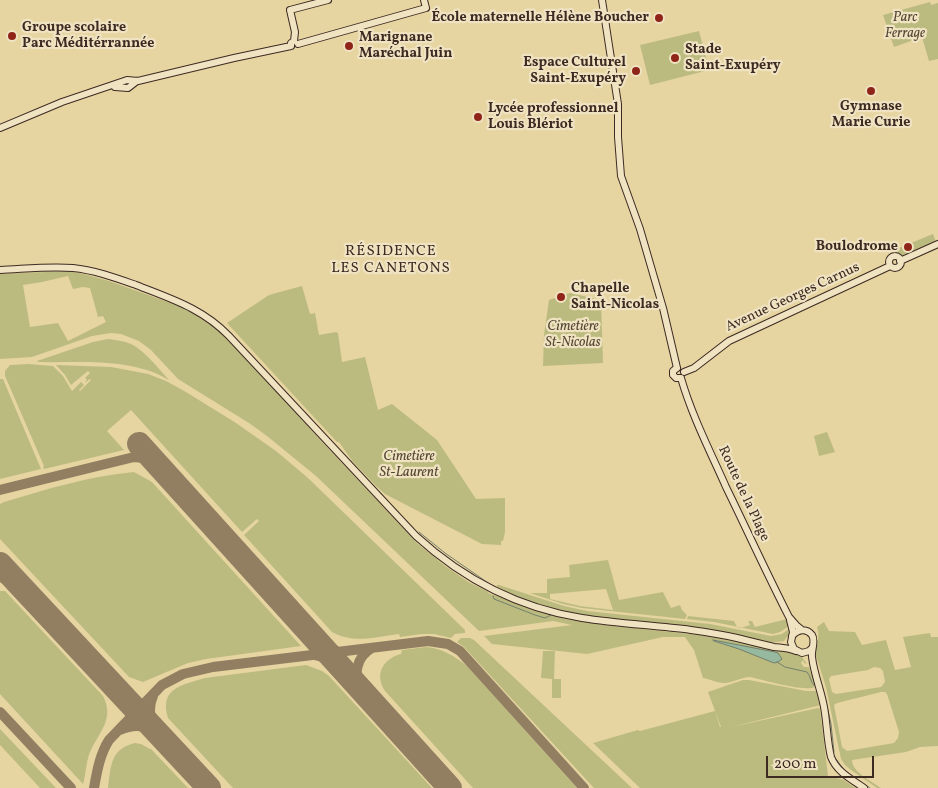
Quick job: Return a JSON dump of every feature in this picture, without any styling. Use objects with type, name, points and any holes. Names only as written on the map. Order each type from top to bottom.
[{"type":"street","points":[[294,44],[295,32],[289,12],[328,0]]},
{"type":"street","points":[[0,128],[62,102],[109,87],[294,44],[426,8],[424,0]]},
{"type":"street","points":[[602,0],[618,104],[621,176],[640,229],[663,308],[677,368],[681,368],[682,375]]},
{"type":"street","name":"Avenue Georges Carnus","points":[[682,375],[694,368],[729,340],[890,266],[898,267],[901,263],[900,260],[938,244]]},
{"type":"street","points":[[0,270],[61,268],[87,270],[116,278],[202,313],[229,336],[416,536],[456,568],[500,594],[539,608],[571,616],[709,632],[777,648],[790,648],[799,652],[812,648]]},
{"type":"street","name":"Route de la Plage","points":[[682,375],[687,396],[708,448],[751,541],[789,617],[802,630]]},
{"type":"street","name":"Route de la Plage","points":[[789,617],[792,638]]},
{"type":"street","points":[[766,645],[779,645],[787,642],[796,632],[802,630],[812,635],[814,641],[811,652],[824,707],[830,752],[834,763],[842,773],[864,788]]},
{"type":"street","points":[[792,638],[792,647],[807,658],[814,669]]},
{"type":"green space","name":"Parc Ferrage","points":[[930,2],[931,5],[938,3],[938,59],[929,61],[922,37],[894,47],[883,15]]},
{"type":"green space","name":"Stade Saint-Exupéry","points":[[699,31],[709,70],[650,85],[640,45]]},
{"type":"green space","points":[[933,234],[936,242],[901,256],[895,253],[894,250]]},
{"type":"green space","points":[[67,271],[84,274],[182,307],[206,320],[225,335],[418,544],[445,566],[490,594],[566,619],[710,636],[789,651],[802,657],[807,664],[803,660],[801,663],[804,667],[809,667],[815,687],[793,687],[750,677],[724,683],[703,678],[694,650],[685,637],[663,637],[587,654],[492,644],[484,636],[572,625],[553,621],[479,631],[316,476],[249,423],[178,379],[151,350],[139,341],[121,334],[111,333],[92,336],[32,357],[0,359],[0,274]],"holes":[[[68,276],[73,289],[90,288],[98,317],[103,316],[106,322],[68,341],[58,323],[30,327],[23,285]]]},
{"type":"green space","name":"Cimetière St-Laurent","points":[[302,286],[310,314],[315,313],[319,335],[338,333],[342,362],[365,357],[378,410],[392,404],[437,440],[476,499],[505,498],[505,532],[501,545],[482,544],[385,494],[353,462],[339,442],[227,323],[269,295]]},
{"type":"green space","name":"Cimetière St-Nicolas","points":[[570,293],[601,300],[603,363],[543,366],[544,335],[549,300]]},
{"type":"green space","points":[[108,339],[131,344],[142,351],[169,380],[154,373],[122,364],[37,361],[93,342]]},
{"type":"green space","points":[[10,365],[53,366],[63,376],[72,391],[81,382],[84,385],[80,391],[91,380],[85,382],[87,380],[85,378],[90,373],[88,371],[71,385],[56,365],[111,367],[148,374],[186,392],[276,451],[308,478],[465,630],[465,633],[455,634],[451,638],[434,634],[400,637],[399,634],[357,639],[340,636],[332,632],[244,535],[259,521],[257,519],[242,532],[131,410],[107,431],[124,450],[44,469],[5,376],[5,371]]},
{"type":"green space","points":[[0,379],[3,379],[41,469],[0,479]]},
{"type":"green space","points":[[827,432],[835,452],[819,456],[814,436]]},
{"type":"green space","points":[[134,472],[152,482],[301,646],[188,663],[143,682],[129,677],[0,539],[0,504],[4,502],[69,484]]},
{"type":"green space","points":[[608,560],[619,600],[663,592],[671,608],[680,605],[687,615],[685,619],[582,608],[563,604],[530,593],[547,593],[547,579],[570,577],[569,565]],"holes":[[[606,589],[613,610],[580,606],[550,599],[550,594]]]},
{"type":"green space","points":[[497,585],[564,606],[587,611],[710,624],[771,636],[782,634],[790,628],[789,634],[784,641],[769,643],[714,630],[575,615],[539,606],[496,589]]},
{"type":"green space","points":[[0,591],[5,591],[103,696],[106,704],[107,719],[90,752],[83,784],[0,694]]},
{"type":"green space","points":[[688,616],[734,621],[737,627],[687,619]]},
{"type":"green space","points":[[787,619],[789,626],[773,634],[742,628],[750,625],[748,621],[752,621],[755,627]]},
{"type":"green space","points":[[824,622],[829,631],[855,632],[862,645],[886,640],[895,670],[911,667],[903,637],[930,633],[931,637],[938,637],[938,746],[920,747],[906,752],[852,760],[859,772],[881,788],[877,788],[851,770],[841,759],[826,687],[816,656],[817,627]],"holes":[[[874,667],[880,668],[883,671],[885,682],[881,687],[836,694],[832,692],[829,679],[831,676],[868,670]],[[881,692],[887,694],[899,732],[898,738],[894,743],[847,751],[842,747],[834,705]]]},
{"type":"green space","points":[[461,638],[474,640],[632,788],[594,788],[464,647],[457,642]]},
{"type":"green space","points":[[426,647],[448,653],[467,666],[577,788],[473,788],[385,691],[380,679],[380,673],[385,663],[401,654],[402,650]]},
{"type":"green space","points":[[543,651],[555,651],[554,679],[561,679],[561,698],[552,698],[552,679],[541,678]]},
{"type":"green space","points":[[306,665],[329,676],[432,788],[233,788],[168,718],[166,708],[170,694],[174,689],[188,683],[205,678]]},
{"type":"green space","points":[[743,680],[806,691],[818,691],[821,705],[731,727],[818,708],[820,709],[828,776],[844,780],[855,788],[640,788],[593,743],[715,711],[721,727],[708,692]]},
{"type":"green space","points":[[0,729],[56,788],[40,788],[0,745]]},
{"type":"green space","points":[[135,743],[151,749],[188,788],[108,788],[111,766],[116,754],[121,749]]},
{"type":"shaded area","points":[[713,640],[775,652],[782,659],[774,663]]},
{"type":"waterway","points":[[419,532],[491,585]]},
{"type":"waterway","points":[[493,596],[494,599],[535,615],[545,618],[551,615]]},
{"type":"waterway","points":[[777,662],[785,667],[807,672],[814,685]]},
{"type":"waterway","points":[[823,689],[825,698]]},
{"type":"waterway","points":[[827,706],[834,752]]},
{"type":"waterway","points":[[836,759],[845,771]]},
{"type":"waterway","points":[[854,777],[870,788]]},
{"type":"taxiway","points":[[0,490],[134,457],[149,460],[161,469]]},
{"type":"taxiway","points":[[0,577],[14,582],[26,592]]},
{"type":"taxiway","points":[[316,640],[335,650]]},
{"type":"taxiway","points":[[94,788],[101,757],[109,740],[162,685],[183,674],[213,667],[428,641],[448,644],[460,651],[584,788]]},
{"type":"taxiway","points":[[363,691],[358,679],[357,667],[362,656],[372,648]]},
{"type":"taxiway","points":[[315,655],[329,659],[342,669]]},
{"type":"taxiway","points":[[153,696],[150,707],[151,718],[162,738]]},
{"type":"taxiway","points":[[0,712],[71,788]]},
{"type":"taxiway","points":[[120,730],[139,726],[148,728],[157,734]]},
{"type":"runway","points":[[139,444],[450,788]]},
{"type":"runway","points":[[0,564],[209,788]]},
{"type":"place","name":"École maternelle Hélène Boucher","points":[[659,18]]},
{"type":"place","name":"Groupe scolaire Parc Méditérrannée","points":[[12,36]]},
{"type":"place","name":"Marignane Maréchal Juin","points":[[349,46]]},
{"type":"place","name":"Stade Saint-Exupéry","points":[[675,58]]},
{"type":"place","name":"Espace Culturel Saint-Exupéry","points":[[636,71]]},
{"type":"place","name":"Gymnase Marie Curie","points":[[871,91]]},
{"type":"place","name":"Lycée professionnel Louis Blériot","points":[[478,117]]},
{"type":"place","name":"Boulodrome","points":[[908,247]]},
{"type":"place","name":"Chapelle Saint-Nicolas","points":[[561,297]]},
{"type":"district","name":"RÉSIDENCE LES CANETONS","points":[[391,260]]}]
